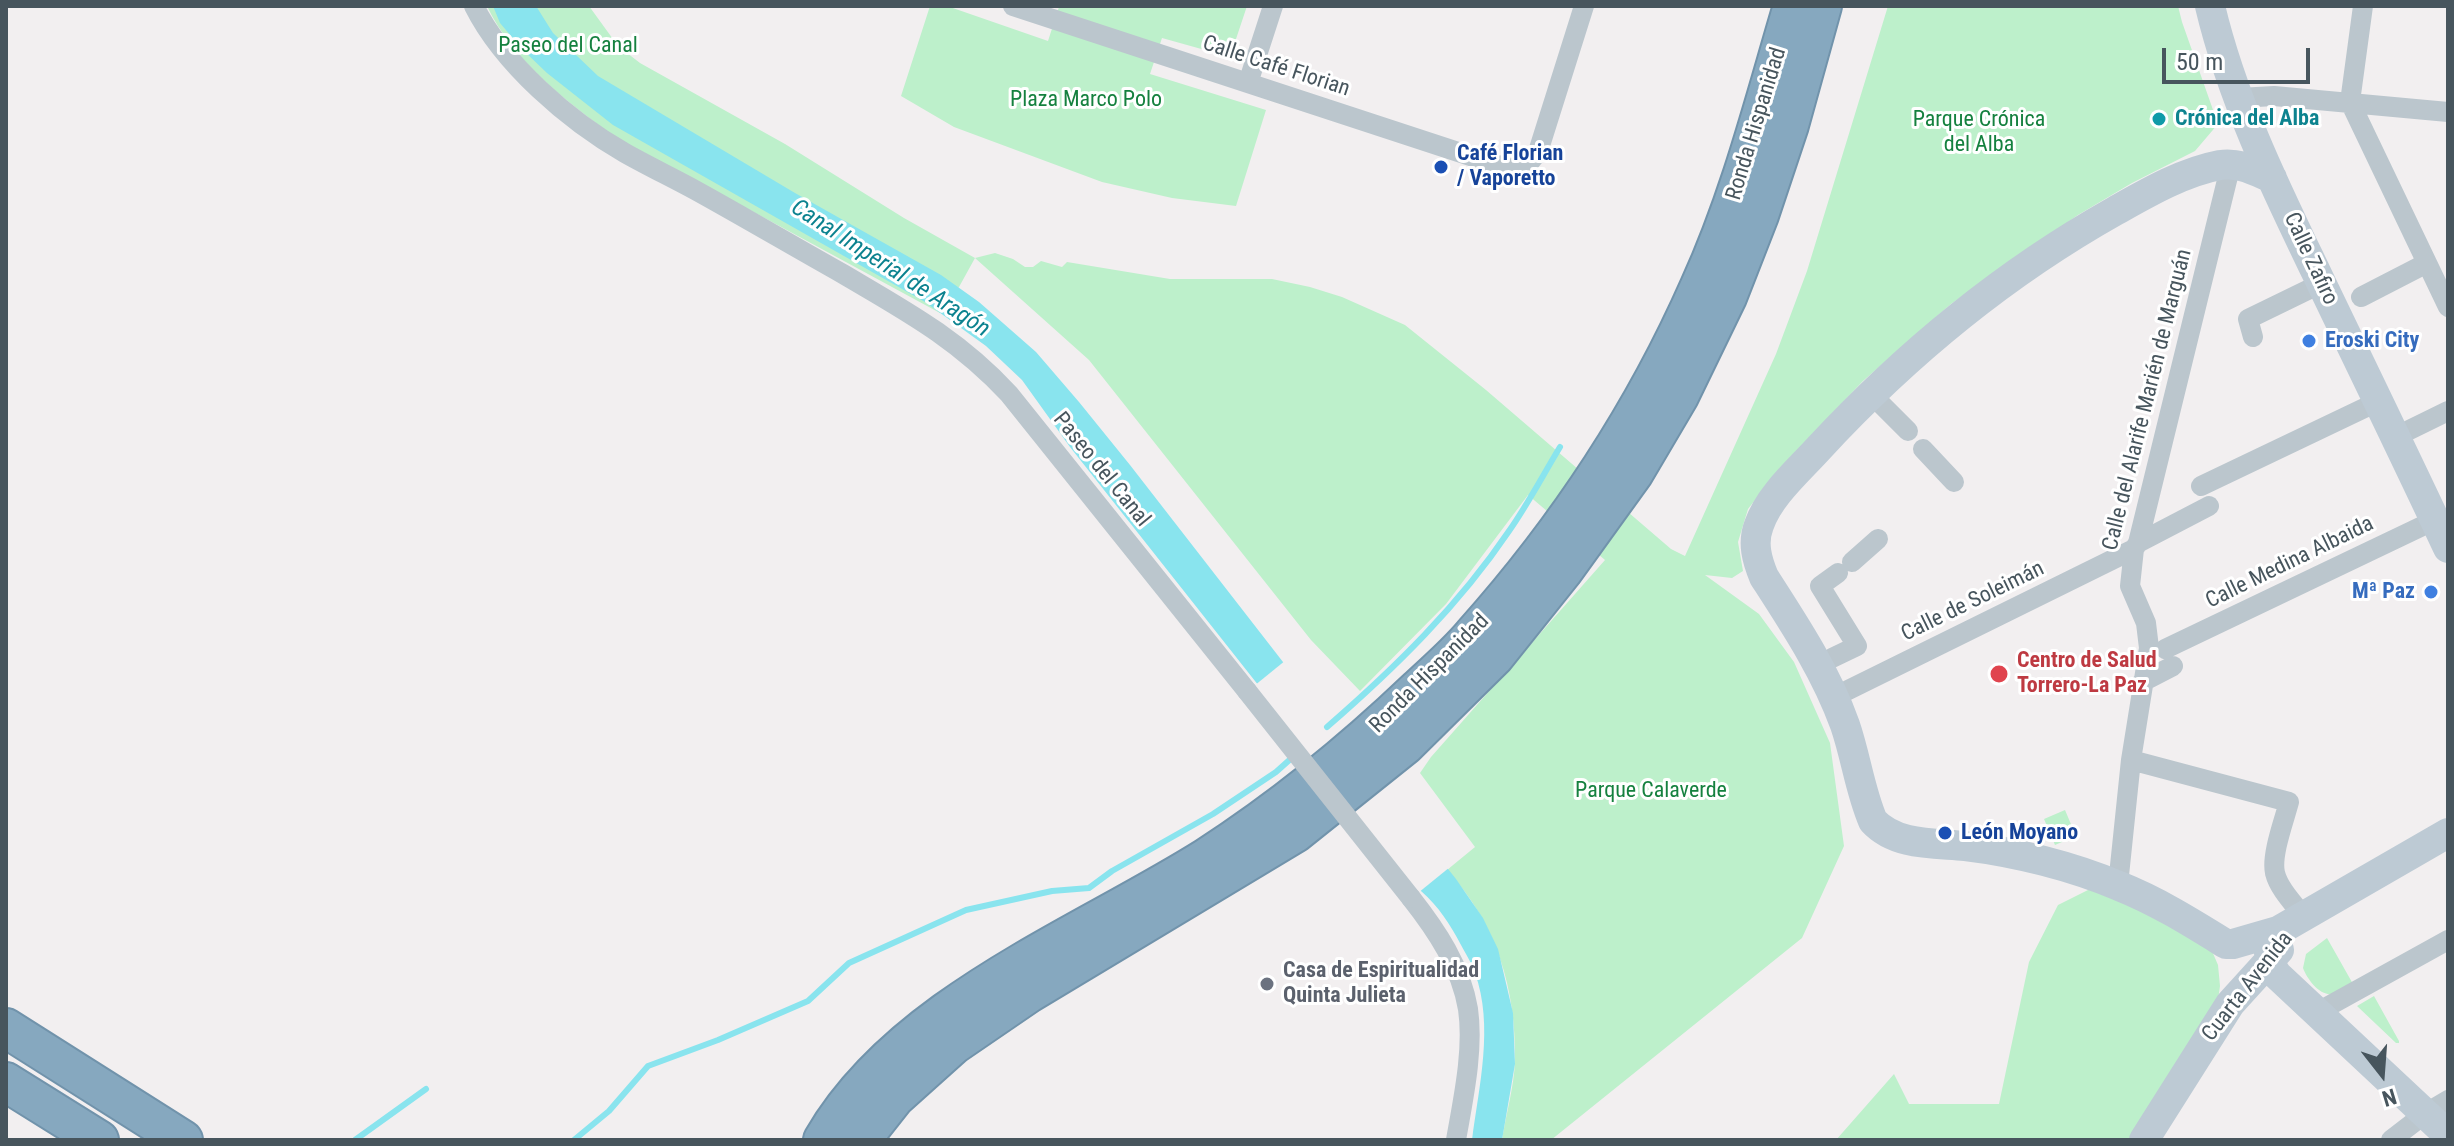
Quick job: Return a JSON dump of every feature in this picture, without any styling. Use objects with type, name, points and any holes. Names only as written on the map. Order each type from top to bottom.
[{"type":"highway","name":"Ronda Hispanidad","points":[[823,1140],[870,1077],[938,1017],[1010,970],[1206,857],[1281,806],[1341,759],[1472,637],[1538,557],[1612,453],[1656,374],[1700,286],[1730,212],[1793,6]]},
{"type":"highway","name":"Ronda Hispanidad","points":[[861,1140],[895,1097],[953,1045],[1029,993],[1295,833],[1405,745],[1495,656],[1563,571],[1624,486],[1679,396],[1727,297],[1759,215],[1789,125],[1822,6]]},
{"type":"highway","points":[[6,1028],[183,1140]]},
{"type":"highway","points":[[6,1082],[99,1140]]},
{"type":"street","name":"Paseo del Canal","points":[[474,6],[507,55],[533,84],[593,132],[624,153],[748,219],[925,322],[988,371],[1009,394],[1411,898],[1451,956],[1468,1007],[1469,1033],[1465,1087],[1456,1140]]},
{"type":"street","name":"Calle Café Florian","points":[[1013,6],[1510,169],[1533,161],[1538,152],[1584,6]]},
{"type":"street","points":[[1248,83],[1273,6]]},
{"type":"street","name":"Calle Zafiro","points":[[2210,6],[2243,108],[2272,178],[2448,548]]},
{"type":"street","points":[[2363,6],[2350,102],[2448,307]]},
{"type":"street","points":[[2230,1004],[2234,976],[2226,944],[2118,885],[1998,851],[1902,839],[1876,825],[1834,697],[1819,664],[1764,577],[1755,538],[1758,526],[1772,502],[1879,386],[1990,292],[2036,259],[2093,223],[2191,173],[2218,152],[2243,108],[2274,96],[2448,112]]},
{"type":"street","points":[[2191,173],[2231,164],[2272,178]]},
{"type":"street","name":"Calle del Alarife Marién de Marguán","points":[[2118,885],[2131,760],[2149,648],[2146,623],[2130,586],[2136,546],[2231,164]]},
{"type":"street","points":[[2361,297],[2427,263]]},
{"type":"street","points":[[2250,328],[2322,283]]},
{"type":"street","name":"Calle de Soleimán","points":[[1834,697],[2136,546],[2207,491],[2377,402]]},
{"type":"street","points":[[1881,404],[1908,431]]},
{"type":"street","points":[[2395,437],[2448,411]]},
{"type":"street","points":[[2160,450],[2183,446]]},
{"type":"street","points":[[1923,449],[1954,482]]},
{"type":"street","name":"Calle Medina Albaida","points":[[2142,682],[2169,658],[2435,520]]},
{"type":"street","points":[[1832,658],[1857,646],[1820,586],[1878,539]]},
{"type":"street","points":[[2131,760],[2289,802],[2274,871],[2291,924],[2269,943],[2270,962],[2281,980],[2316,1013],[2437,1107],[2448,1135]]},
{"type":"street","name":"Cuarta Avenida","points":[[2226,944],[2250,940],[2291,924],[2448,833]]},
{"type":"street","points":[[2316,1013],[2448,940]]},
{"type":"street","name":"Cuarta Avenida","points":[[2144,1140],[2230,1004],[2270,962]]},
{"type":"street","points":[[2391,1140],[2437,1107]]},
{"type":"green space","name":"Paseo del Canal","points":[[487,6],[589,6],[618,46],[640,63],[785,144],[975,258],[959,287],[940,313],[615,137],[560,95],[526,62],[511,45]]},
{"type":"green space","name":"Plaza Marco Polo","points":[[930,6],[947,6],[1048,41],[1059,7],[1056,6],[1247,6],[1230,57],[1162,38],[1150,74],[1266,110],[1236,206],[1172,198],[1102,182],[954,127],[901,96]]},
{"type":"green space","name":"Parque Calaverde","points":[[1888,6],[2178,6],[2218,124],[2195,151],[2078,215],[1951,304],[1863,381],[1780,468],[1748,509],[1738,542],[1743,571],[1732,578],[1705,575],[1759,614],[1794,662],[1830,743],[1844,846],[1802,938],[1551,1140],[1502,1140],[1515,1061],[1512,1008],[1507,983],[1491,935],[1447,870],[1475,847],[1420,773],[1605,560],[1528,495],[1446,604],[1360,691],[1311,640],[1089,360],[975,258],[995,253],[1025,267],[1033,267],[1041,261],[1062,267],[1067,262],[1170,279],[1272,279],[1342,297],[1405,325],[1486,390],[1671,549],[1685,556],[1776,354],[1807,271]]},
{"type":"green space","points":[[2065,810],[2076,836],[2055,845],[2044,819]]},
{"type":"green space","points":[[2096,886],[2209,944],[2218,965],[2220,986],[2217,1007],[2136,1140],[1836,1140],[1894,1074],[1909,1104],[1999,1104],[2029,962],[2058,905]]},
{"type":"green space","points":[[2327,938],[2353,984],[2334,994],[2319,990],[2303,968],[2306,954]]},
{"type":"green space","points":[[2374,996],[2399,1041],[2399,1043],[2357,1006]]},
{"type":"water","name":"Canal Imperial de Aragón","points":[[493,6],[536,6],[553,33],[598,76],[941,275],[979,302],[1036,352],[1130,465],[1456,879],[1483,918],[1498,949],[1513,1013],[1515,1064],[1502,1140],[1472,1140],[1483,1056],[1484,1014],[1474,970],[1448,923],[1070,447],[1022,380],[986,346],[925,302],[613,125],[522,49],[500,23]]},
{"type":"pier","points":[[1286,660],[1450,867],[1418,893],[1254,686]]},
{"type":"waterway","points":[[1327,727],[1401,659],[1469,585],[1516,521],[1560,447]]},
{"type":"waterway","points":[[574,1140],[609,1111],[648,1066],[808,1001],[849,963],[966,910],[1052,891],[1089,888],[1112,871],[1213,814],[1276,772],[1295,755]]},
{"type":"waterway","points":[[355,1140],[426,1089]]},
{"type":"place","name":"Crónica del Alba","points":[[2159,119]]},
{"type":"place","name":"Café Florian / Vaporetto","points":[[1441,167]]},
{"type":"place","name":"Eroski City","points":[[2309,341]]},
{"type":"place","name":"Mª Paz","points":[[2431,592]]},
{"type":"place","name":"Centro de Salud Torrero-La Paz","points":[[1999,674]]},
{"type":"place","name":"León Moyano","points":[[1945,833]]},
{"type":"place","name":"Casa de Espiritualidad Quinta Julieta","points":[[1267,984]]},
{"type":"park label","name":"Parque Crónica del Alba","points":[[1979,132]]}]
